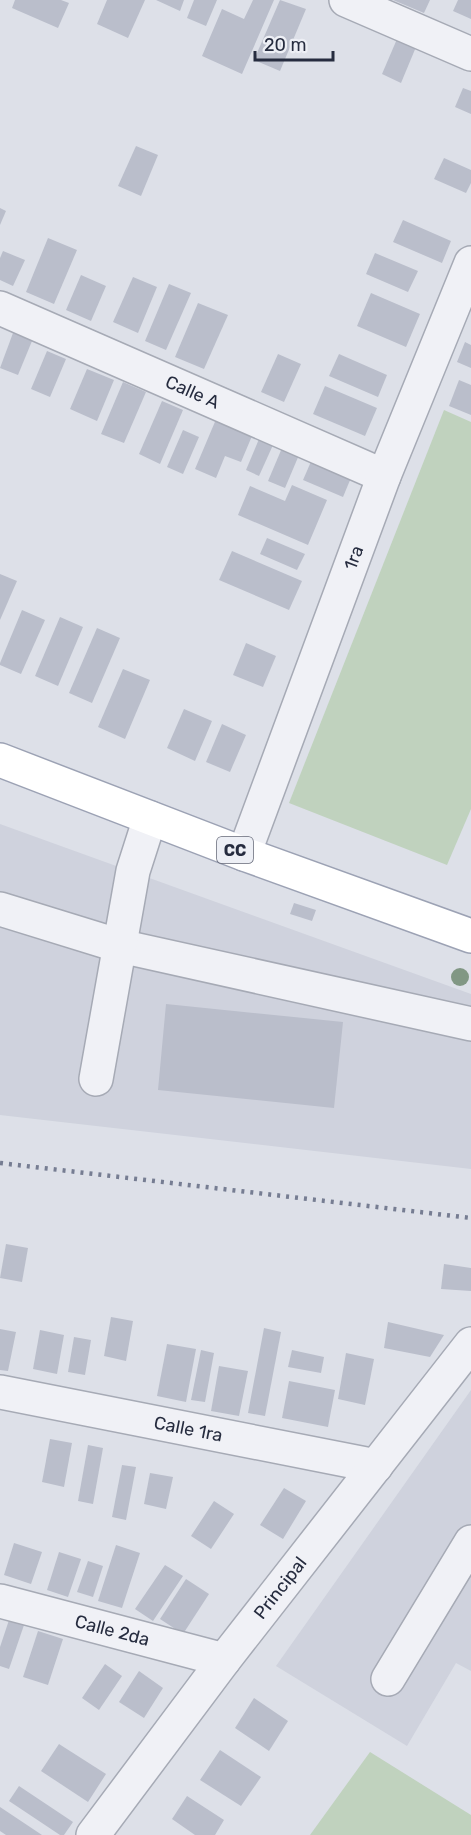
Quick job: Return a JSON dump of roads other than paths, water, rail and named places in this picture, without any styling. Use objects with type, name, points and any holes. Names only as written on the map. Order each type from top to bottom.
[{"type":"main road","name":"CC","points":[[0,760],[244,854],[471,936]]},
{"type":"street","points":[[346,0],[471,54]]},
{"type":"street","name":"1ra","points":[[244,854],[384,476],[471,263]]},
{"type":"street","name":"Calle A","points":[[0,308],[384,476]]},
{"type":"street","points":[[96,1079],[133,871],[150,818]]},
{"type":"street","points":[[0,909],[120,946],[471,1024]]},
{"type":"street","name":"Principal","points":[[93,1835],[224,1660],[376,1466],[469,1359]]},
{"type":"street","name":"Calle 1ra","points":[[0,1392],[376,1466]]},
{"type":"street","points":[[388,1679],[471,1542]]},
{"type":"street","name":"Calle 2da","points":[[0,1601],[224,1660]]},
{"type":"railway","points":[[0,1163],[471,1218]]}]
